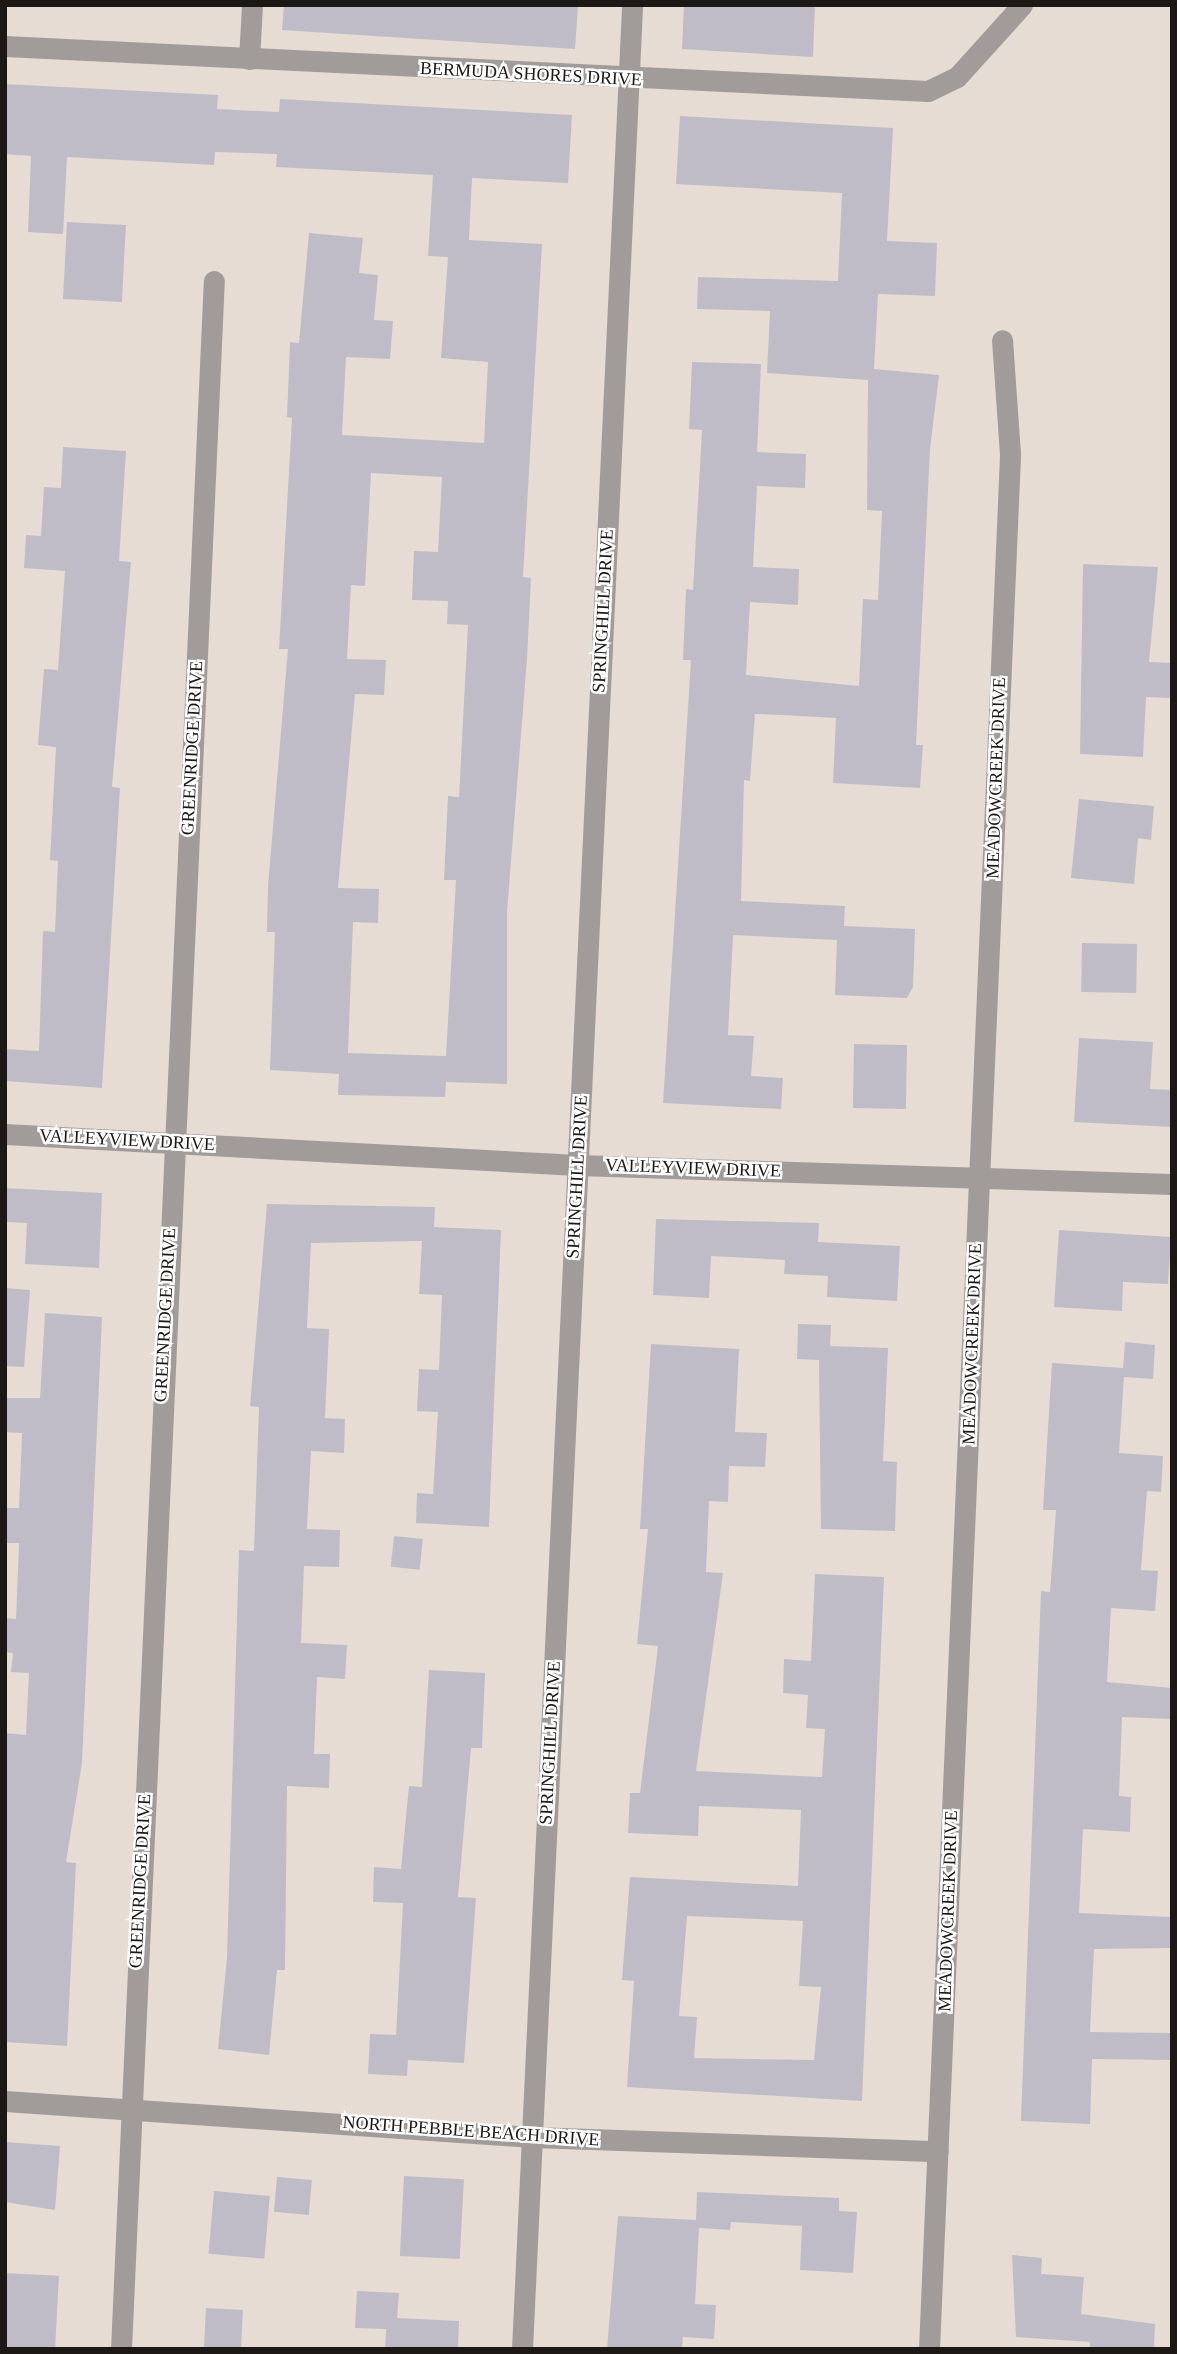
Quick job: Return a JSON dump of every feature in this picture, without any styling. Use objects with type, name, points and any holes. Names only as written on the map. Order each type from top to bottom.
[{"type":"street","points":[[249,59],[252,5]]},
{"type":"street","name":"SPRINGHILL DRIVE","points":[[522,2349],[632,5]]},
{"type":"street","name":"BERMUDA SHORES DRIVE","points":[[5,46],[627,79],[928,91],[957,77],[1022,5]]},
{"type":"street","name":"GREENRIDGE DRIVE","points":[[121,2349],[173,1142],[214,281]]},
{"type":"street","name":"MEADOWCREEK DRIVE","points":[[929,2349],[1010,454],[1002,340]]},
{"type":"street","name":"VALLEYVIEW DRIVE","points":[[5,1135],[577,1165],[1172,1184]]},
{"type":"street","name":"NORTH PEBBLE BEACH DRIVE","points":[[5,2101],[532,2137],[938,2151]]},
{"type":"building","points":[[284,5],[578,5],[575,49],[282,30]]},
{"type":"building","points":[[684,5],[815,5],[813,57],[682,49]]},
{"type":"building","points":[[5,84],[218,95],[217,109],[279,112],[280,99],[572,115],[568,183],[472,178],[469,240],[542,244],[523,577],[531,578],[527,659],[507,912],[507,1084],[446,1082],[445,1097],[338,1095],[339,1074],[270,1070],[275,932],[267,932],[268,886],[288,649],[279,649],[292,418],[287,417],[290,342],[299,343],[309,233],[363,238],[359,273],[378,275],[374,320],[393,321],[390,359],[346,357],[342,435],[484,443],[488,362],[441,358],[448,257],[428,256],[433,175],[276,167],[277,154],[215,152],[214,165],[67,157],[63,234],[28,232],[31,156],[5,154]],"holes":[[[371,473],[442,477],[438,552],[414,551],[412,600],[448,601],[447,624],[468,625],[459,797],[448,796],[444,880],[456,880],[446,1056],[348,1053],[353,922],[378,923],[379,889],[338,888],[355,694],[384,695],[386,660],[347,659],[351,585],[365,586]]]},
{"type":"building","points":[[680,116],[893,128],[887,241],[937,243],[935,296],[878,294],[874,369],[939,375],[930,449],[916,745],[923,745],[920,788],[833,783],[836,718],[782,715],[755,714],[750,781],[744,780],[741,901],[845,906],[844,926],[915,929],[913,987],[907,998],[835,995],[837,940],[733,935],[728,1035],[754,1036],[751,1076],[783,1078],[781,1109],[663,1103],[691,660],[683,660],[686,589],[693,590],[702,430],[689,429],[692,362],[761,364],[757,452],[806,454],[805,488],[757,486],[753,567],[799,569],[798,605],[750,602],[746,675],[859,686],[863,599],[878,600],[882,511],[867,510],[868,380],[767,373],[770,311],[697,309],[698,277],[838,281],[842,193],[676,184]]},
{"type":"building","points":[[67,222],[126,225],[122,302],[63,299]]},
{"type":"building","points":[[63,447],[126,451],[119,561],[131,562],[112,787],[120,788],[102,1088],[5,1081],[5,1049],[39,1051],[43,931],[55,932],[58,861],[50,860],[56,747],[38,745],[44,669],[58,670],[65,571],[24,568],[26,535],[41,536],[44,487],[61,488]]},
{"type":"building","points":[[1083,564],[1158,567],[1149,662],[1172,663],[1172,698],[1146,697],[1143,757],[1080,754]]},
{"type":"building","points":[[1079,799],[1154,806],[1151,840],[1138,838],[1134,884],[1071,878]]},
{"type":"building","points":[[1082,943],[1137,944],[1136,993],[1081,992]]},
{"type":"building","points":[[1079,1038],[1153,1042],[1150,1089],[1172,1090],[1172,1127],[1074,1122]]},
{"type":"building","points":[[854,1044],[907,1045],[906,1109],[853,1108]]},
{"type":"building","points":[[5,1188],[102,1193],[99,1268],[25,1264],[27,1223],[5,1222]]},
{"type":"building","points":[[267,1204],[435,1207],[434,1227],[501,1230],[489,1527],[416,1523],[417,1493],[433,1494],[438,1412],[417,1411],[419,1369],[439,1370],[442,1295],[419,1294],[422,1241],[311,1243],[307,1328],[329,1329],[325,1418],[345,1419],[344,1453],[311,1451],[307,1529],[340,1530],[339,1567],[304,1566],[301,1643],[347,1645],[345,1679],[317,1677],[314,1754],[330,1754],[329,1788],[287,1786],[285,1970],[277,1970],[269,2055],[218,2049],[227,1958],[239,1550],[254,1551],[259,1407],[250,1406]]},
{"type":"building","points":[[656,1219],[819,1223],[818,1242],[900,1246],[897,1301],[827,1297],[828,1276],[784,1274],[785,1260],[711,1256],[709,1298],[653,1295]]},
{"type":"building","points":[[1059,1230],[1171,1237],[1168,1284],[1123,1282],[1122,1311],[1054,1307]]},
{"type":"building","points":[[5,1288],[30,1290],[24,1367],[5,1366]]},
{"type":"building","points":[[45,1313],[102,1317],[82,1763],[66,1862],[76,1863],[67,2046],[5,2042],[5,1733],[26,1735],[29,1673],[11,1672],[13,1653],[5,1652],[5,1618],[16,1619],[19,1543],[5,1543],[5,1508],[19,1508],[22,1433],[5,1432],[5,1398],[40,1398]]},
{"type":"building","points":[[798,1324],[831,1325],[830,1346],[888,1348],[883,1461],[897,1462],[895,1531],[821,1529],[819,1360],[797,1359]]},
{"type":"building","points":[[1125,1342],[1155,1345],[1153,1379],[1124,1377],[1119,1453],[1163,1456],[1161,1492],[1147,1491],[1141,1570],[1158,1571],[1155,1611],[1111,1608],[1107,1682],[1172,1688],[1172,1719],[1122,1717],[1119,1796],[1131,1797],[1130,1832],[1083,1829],[1079,1913],[1172,1917],[1172,1948],[1094,1949],[1090,2032],[1172,2033],[1172,2060],[1092,2059],[1090,2124],[1021,2121],[1041,1591],[1050,1592],[1056,1510],[1043,1510],[1052,1363],[1123,1368]]},
{"type":"building","points":[[651,1344],[739,1349],[735,1432],[767,1433],[765,1467],[729,1466],[728,1502],[709,1501],[706,1572],[723,1573],[696,1771],[822,1777],[825,1729],[806,1728],[808,1695],[783,1693],[784,1659],[811,1661],[815,1574],[884,1577],[862,2101],[627,2087],[634,1981],[622,1980],[630,1877],[798,1886],[801,1810],[699,1806],[698,1836],[628,1833],[630,1793],[640,1793],[658,1646],[637,1644],[648,1529],[640,1529]],"holes":[[[687,1916],[803,1921],[799,1986],[821,1987],[814,2060],[694,2058],[697,2017],[679,2016]]]},
{"type":"building","points":[[394,1536],[423,1539],[420,1570],[391,1567]]},
{"type":"building","points":[[429,1670],[485,1673],[482,1748],[471,1748],[458,1897],[476,1898],[464,2063],[408,2060],[407,2076],[368,2074],[370,2034],[396,2035],[403,1903],[373,1902],[374,1867],[401,1869],[409,1786],[422,1787]]},
{"type":"building","points":[[5,2142],[60,2146],[55,2210],[5,2202]]},
{"type":"building","points":[[404,2176],[464,2179],[460,2259],[400,2256]]},
{"type":"building","points":[[277,2177],[312,2180],[309,2215],[274,2212]]},
{"type":"building","points":[[214,2191],[270,2196],[264,2259],[209,2254]]},
{"type":"building","points":[[697,2192],[839,2198],[839,2211],[857,2212],[853,2273],[800,2270],[802,2226],[731,2222],[730,2230],[699,2228],[695,2304],[716,2305],[714,2339],[683,2337],[682,2349],[607,2349],[618,2216],[696,2220]]},
{"type":"building","points":[[1012,2255],[1042,2258],[1041,2274],[1084,2277],[1081,2314],[1155,2324],[1154,2349],[1090,2349],[1090,2342],[1016,2337]]},
{"type":"building","points":[[5,2273],[59,2276],[55,2349],[5,2349]]},
{"type":"building","points":[[357,2291],[399,2293],[397,2318],[459,2321],[458,2349],[385,2349],[386,2329],[355,2328]]},
{"type":"building","points":[[206,2308],[243,2310],[241,2349],[204,2349]]}]
